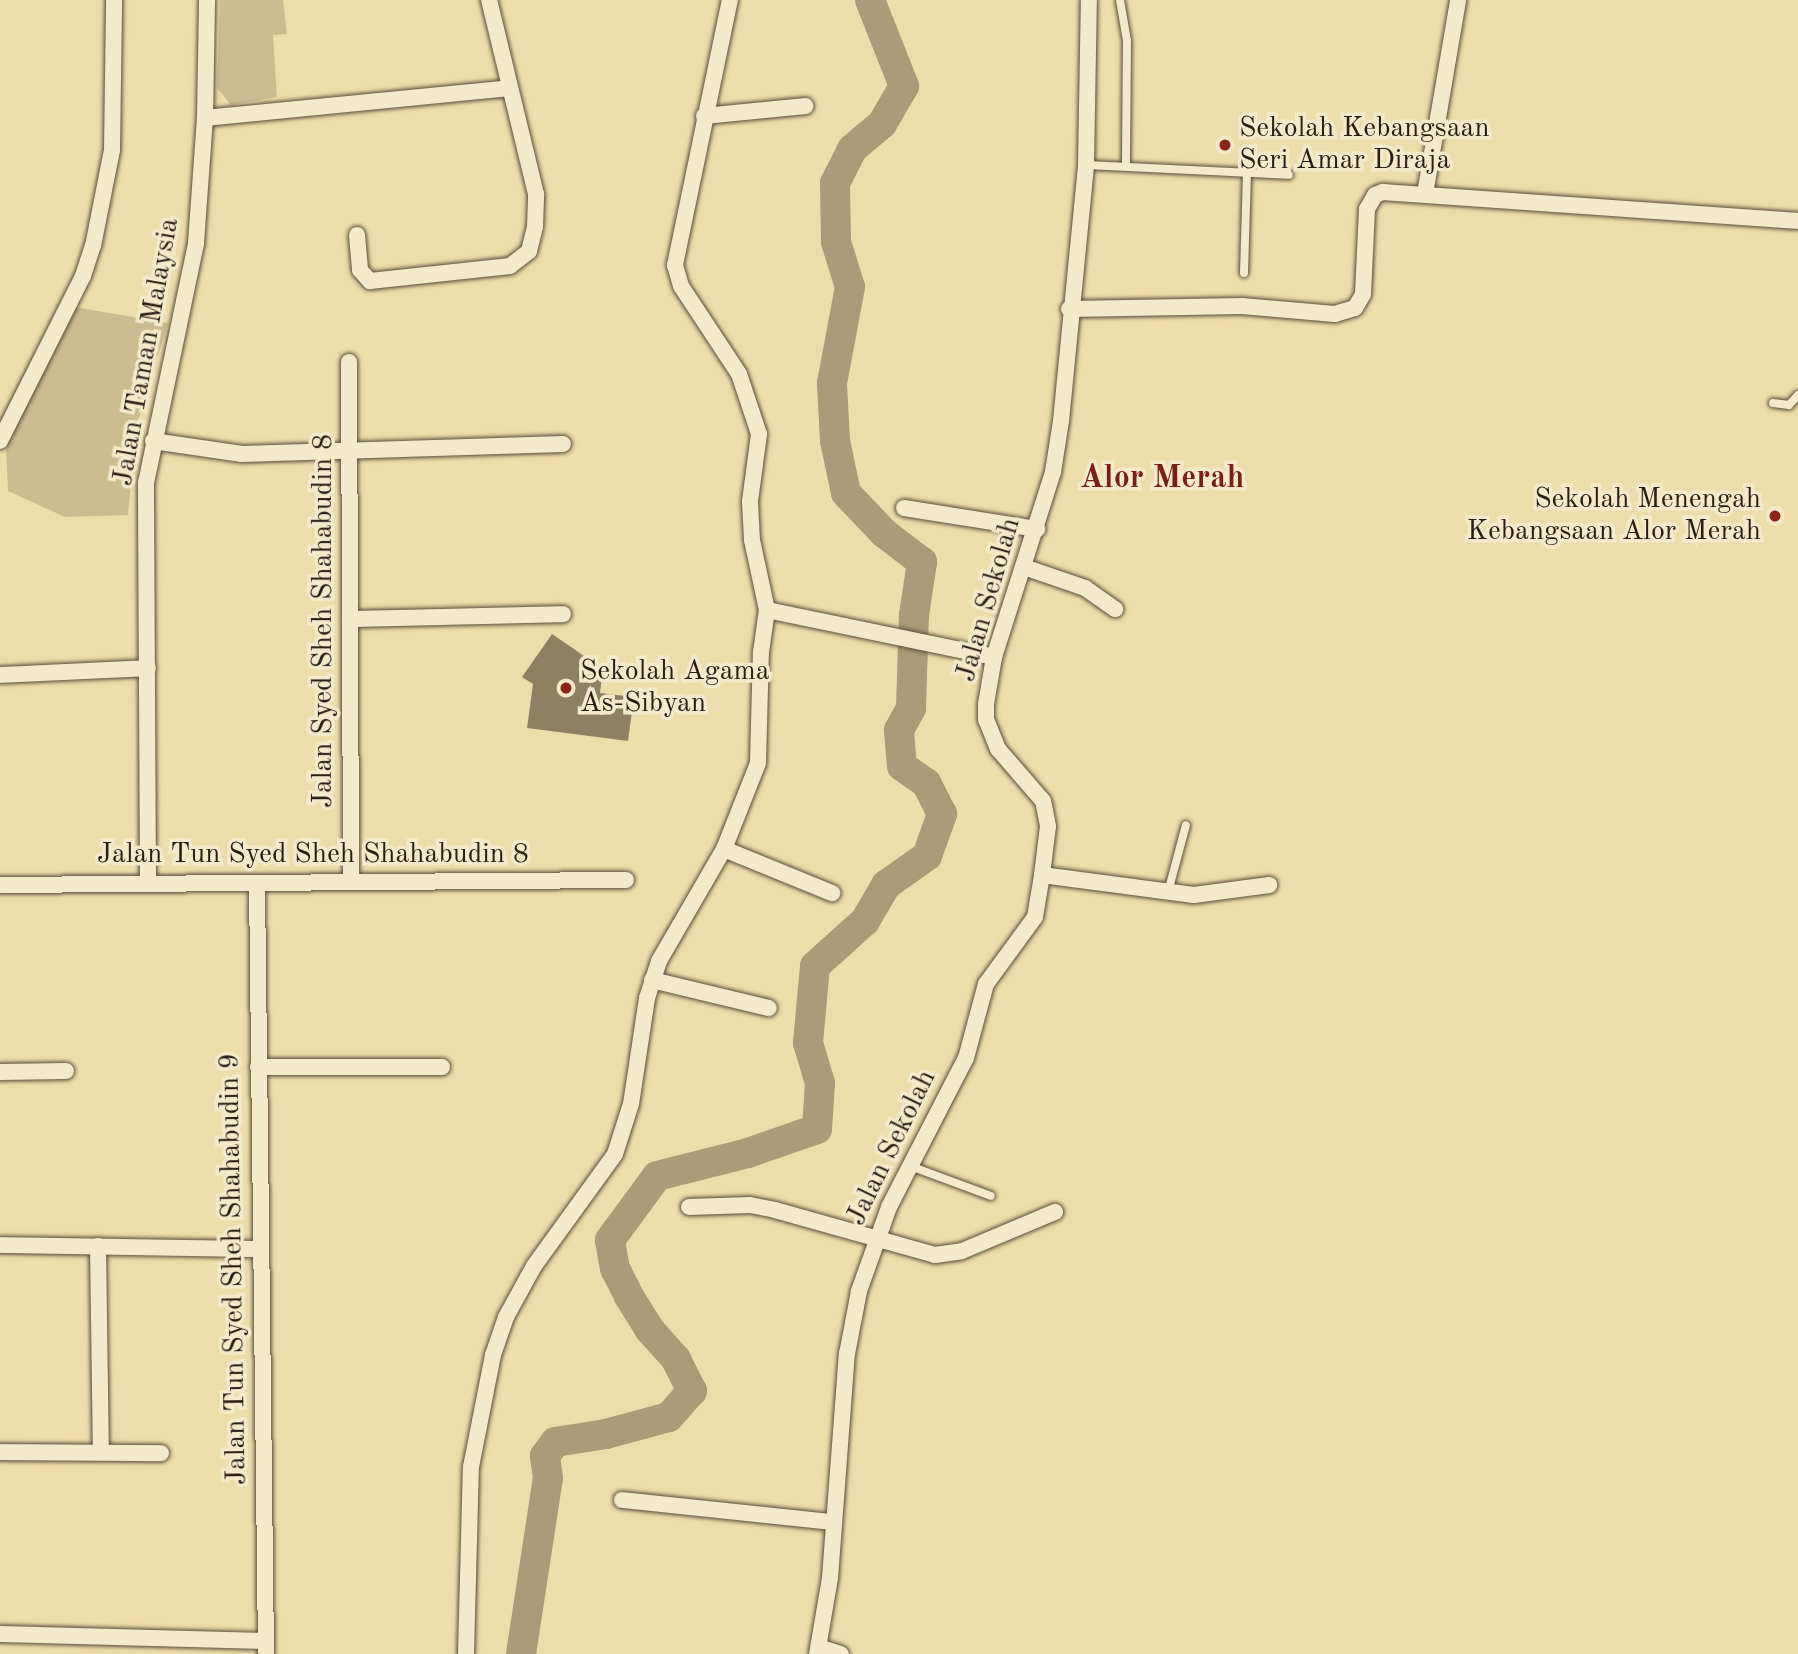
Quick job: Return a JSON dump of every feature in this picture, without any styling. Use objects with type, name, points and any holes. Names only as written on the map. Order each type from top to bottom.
[{"type":"street","points":[[0,441],[29,389],[93,246],[113,137],[114,0]]},
{"type":"street","name":"Jalan Taman Malaysia","points":[[148,881],[146,483],[196,243],[205,118],[207,0]]},
{"type":"street","points":[[357,235],[360,270],[370,281],[510,266],[521,260],[534,238],[537,212],[489,0]]},
{"type":"street","points":[[466,1654],[471,1467],[493,1355],[506,1317],[534,1266],[615,1154],[631,1104],[652,981],[667,946],[724,849],[758,763],[761,652],[767,610],[750,509],[759,434],[755,410],[739,374],[681,286],[675,265],[730,0]]},
{"type":"street","name":"Jalan Sekolah","points":[[818,1651],[830,1578],[832,1522],[850,1331],[874,1239],[966,1058],[986,984],[1035,917],[1042,876],[1048,826],[1043,801],[998,749],[986,720],[994,657],[1037,529],[1061,421],[1069,309],[1086,165],[1089,0]]},
{"type":"street","points":[[1425,194],[1458,0]]},
{"type":"street","points":[[205,118],[510,88]]},
{"type":"street","points":[[704,116],[806,106]]},
{"type":"street","points":[[1069,309],[1242,306],[1347,311],[1355,308],[1363,294],[1370,201],[1383,192],[1798,221]]},
{"type":"street","name":"Jalan Syed Sheh Shahabudin 8","points":[[349,362],[351,880]]},
{"type":"street","points":[[153,440],[216,453],[349,454],[563,444]]},
{"type":"street","points":[[904,508],[1037,529]]},
{"type":"street","points":[[1024,567],[1085,587],[1115,609]]},
{"type":"street","points":[[767,610],[994,657]]},
{"type":"street","points":[[350,619],[563,614]]},
{"type":"street","points":[[0,675],[148,668]]},
{"type":"street","points":[[724,849],[832,893]]},
{"type":"street","points":[[1042,876],[1208,896],[1269,885]]},
{"type":"street","name":"Jalan Tun Syed Sheh Shahabudin 8","points":[[0,885],[148,881],[257,883],[351,880],[626,880]]},
{"type":"street","name":"Jalan Tun Syed Sheh Shahabudin 9","points":[[257,883],[258,1249],[266,1648]]},
{"type":"street","points":[[652,981],[769,1008]]},
{"type":"street","points":[[258,1067],[442,1067]]},
{"type":"street","points":[[0,1072],[65,1071]]},
{"type":"street","points":[[689,1207],[750,1205],[919,1252],[948,1254],[1055,1212]]},
{"type":"street","points":[[0,1245],[258,1249]]},
{"type":"street","points":[[98,1246],[101,1452]]},
{"type":"street","points":[[0,1452],[161,1453]]},
{"type":"street","points":[[622,1500],[832,1522]]},
{"type":"street","points":[[0,1634],[266,1648]]},
{"type":"street","points":[[818,1651],[841,1654]]},
{"type":"lane","points":[[1120,0],[1127,41],[1126,164]]},
{"type":"lane","points":[[1086,165],[1126,164],[1289,175]]},
{"type":"lane","points":[[1244,273],[1247,174]]},
{"type":"lane","points":[[1773,403],[1789,405],[1798,396]]},
{"type":"lane","points":[[1168,892],[1186,825]]},
{"type":"lane","points":[[910,1166],[991,1195]]},
{"type":"shaded area","points":[[220,0],[283,0],[287,34],[273,35],[277,97],[231,105],[217,88]]},
{"type":"shaded area","points":[[74,307],[168,323],[136,427],[128,515],[65,517],[8,491],[6,449]]},
{"type":"building","name":"Sekolah Agama As-Sibyan","points":[[552,634],[603,669],[600,693],[634,697],[628,741],[527,728],[533,684],[522,677]]},
{"type":"waterway","points":[[521,1654],[548,1478],[545,1456],[555,1442],[606,1434],[669,1417],[692,1391],[676,1359],[650,1330],[629,1296],[615,1269],[610,1240],[657,1176],[748,1153],[817,1129],[820,1083],[808,1043],[815,966],[865,921],[886,885],[927,856],[942,814],[926,783],[902,766],[899,730],[911,708],[914,615],[922,562],[884,533],[846,493],[835,441],[832,383],[850,287],[836,242],[835,183],[852,149],[882,124],[904,86],[870,0]]},
{"type":"place","name":"Sekolah Kebangsaan Seri Amar Diraja","points":[[1225,145]]},
{"type":"place","name":"Sekolah Menengah Kebangsaan Alor Merah","points":[[1775,516]]},
{"type":"place","name":"Sekolah Agama As-Sibyan","points":[[566,688]]},
{"type":"district","name":"Alor Merah","points":[[1162,479]]}]
